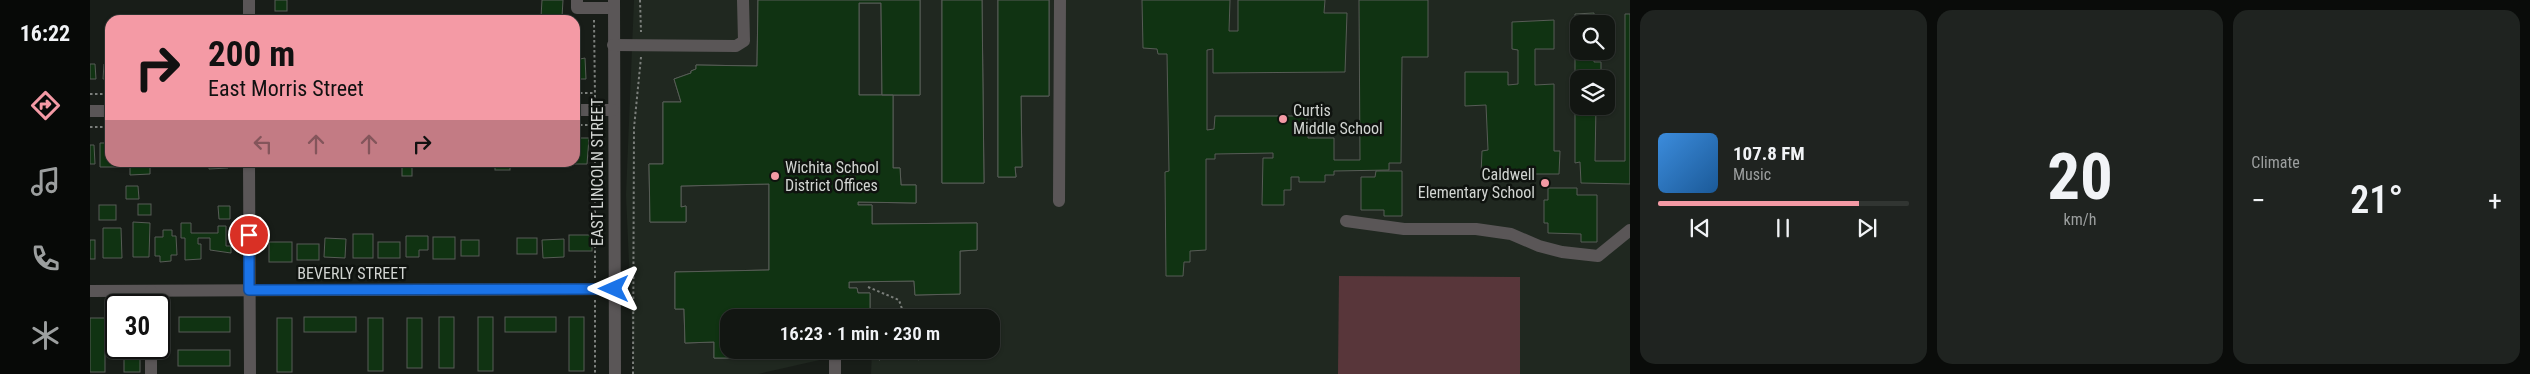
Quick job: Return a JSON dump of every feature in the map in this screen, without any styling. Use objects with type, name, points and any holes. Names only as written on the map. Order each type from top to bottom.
[{"type":"street","points":[[249,0],[249,15]]},
{"type":"street","points":[[577,0],[577,8],[594,8],[614,4]]},
{"type":"street","points":[[613,45],[736,46],[744,41],[743,0]]},
{"type":"street","points":[[1059,201],[1060,0]]},
{"type":"street","name":"EAST LINCOLN STREET","points":[[614,4],[615,374]]},
{"type":"street","points":[[580,110],[613,110]]},
{"type":"street","points":[[90,111],[105,111]]},
{"type":"street","points":[[249,167],[250,374]]},
{"type":"street","points":[[1346,221],[1404,229],[1476,229],[1510,234],[1539,246],[1562,252],[1598,256],[1630,230]]},
{"type":"street","name":"BEVERLY STREET","points":[[90,291],[614,289]]},
{"type":"street","points":[[151,359],[151,374]]},
{"type":"street","points":[[835,360],[835,374]]},
{"type":"path","points":[[633,374],[634,128],[641,70],[640,0]]},
{"type":"path","points":[[594,8],[596,93],[595,374]]},
{"type":"path","points":[[580,93],[596,93]]},
{"type":"path","points":[[90,94],[105,94]]},
{"type":"path","points":[[580,125],[595,125]]},
{"type":"path","points":[[90,127],[105,127]]},
{"type":"path","points":[[868,287],[899,300],[902,309]]},
{"type":"shaded area","points":[[634,0],[1630,0],[1630,374],[871,374],[872,359],[1000,359],[1000,309],[720,309],[720,359],[824,359],[758,374],[634,374],[626,195]]},
{"type":"shaded area","points":[[1339,276],[1520,277],[1520,374],[1338,374]]},
{"type":"building","points":[[275,0],[287,0],[287,11],[275,11]]},
{"type":"building","points":[[542,0],[563,0],[562,15],[541,15]]},
{"type":"building","name":"Wichita School District Offices","points":[[758,0],[920,0],[920,95],[893,95],[893,168],[900,168],[901,185],[916,185],[916,203],[858,202],[858,205],[872,205],[872,224],[977,223],[977,250],[960,251],[960,294],[915,295],[914,281],[849,282],[849,288],[857,288],[858,293],[870,293],[870,309],[720,309],[720,358],[714,358],[714,342],[685,343],[684,309],[675,309],[675,272],[769,270],[769,184],[681,186],[681,207],[686,206],[686,222],[650,222],[649,164],[663,164],[663,102],[681,102],[674,79],[691,73],[691,71],[696,69],[696,65],[757,66]],"holes":[[[859,3],[881,3],[882,95],[859,95]]]},
{"type":"building","name":"Wichita School District Offices","points":[[758,0],[920,0],[920,95],[893,95],[893,168],[900,168],[901,185],[916,185],[916,203],[858,202],[858,205],[872,205],[872,224],[977,223],[977,250],[960,251],[960,294],[915,295],[914,281],[849,282],[849,288],[857,288],[858,293],[870,293],[870,309],[720,309],[720,358],[714,358],[714,342],[685,343],[684,309],[675,309],[675,272],[769,270],[769,184],[681,186],[681,207],[686,206],[686,222],[650,222],[649,164],[663,164],[663,102],[681,102],[674,79],[691,73],[691,71],[696,69],[696,65],[757,66]],"holes":[[[859,3],[881,3],[882,95],[859,95]]]},
{"type":"building","points":[[942,0],[982,0],[984,183],[942,183]]},
{"type":"building","points":[[942,0],[982,0],[984,183],[942,183]]},
{"type":"building","points":[[998,0],[1049,0],[1049,96],[1021,96],[1022,167],[1015,167],[1016,177],[998,177]]},
{"type":"building","points":[[998,0],[1049,0],[1049,96],[1021,96],[1022,167],[1015,167],[1016,177],[998,177]]},
{"type":"building","name":"Curtis Middle School","points":[[1142,0],[1230,0],[1229,31],[1238,31],[1238,0],[1325,0],[1324,13],[1347,13],[1345,72],[1213,73],[1213,49],[1207,50],[1207,130],[1214,129],[1215,116],[1307,116],[1308,138],[1334,138],[1334,160],[1360,160],[1359,0],[1428,0],[1428,57],[1402,57],[1401,163],[1389,163],[1389,170],[1334,171],[1334,175],[1325,175],[1325,182],[1299,182],[1299,177],[1291,177],[1291,190],[1284,190],[1284,205],[1262,205],[1263,158],[1273,158],[1273,153],[1215,154],[1215,159],[1206,159],[1206,250],[1190,251],[1190,262],[1184,262],[1183,276],[1166,276],[1165,172],[1169,171],[1167,54],[1158,54],[1157,49],[1143,48]]},
{"type":"building","name":"Caldwell Elementary School","points":[[1594,13],[1594,15],[1575,15]]},
{"type":"building","name":"Caldwell Elementary School","points":[[1625,14],[1630,14],[1630,184],[1581,183],[1580,162],[1575,163],[1575,115],[1596,115],[1595,161],[1625,161]]},
{"type":"building","name":"Caldwell Elementary School","points":[[1554,20],[1554,49],[1535,49],[1535,85],[1554,84],[1554,151],[1560,151],[1559,174],[1481,174],[1482,151],[1488,150],[1486,105],[1465,106],[1465,72],[1508,72],[1508,85],[1518,84],[1518,50],[1512,49],[1512,22]]},
{"type":"building","points":[[585,58],[586,79],[580,79],[580,59]]},
{"type":"building","name":"Caldwell Elementary School","points":[[1575,60],[1601,62],[1601,70],[1575,70]]},
{"type":"building","points":[[90,64],[95,64],[96,79],[90,79]]},
{"type":"building","points":[[104,64],[105,79],[103,79]]},
{"type":"building","points":[[580,138],[589,138],[587,164],[580,164]]},
{"type":"building","points":[[100,143],[105,143],[105,167],[100,167]]},
{"type":"building","points":[[90,145],[94,145],[95,164],[90,164]]},
{"type":"building","points":[[130,167],[150,167],[150,174],[130,175]]},
{"type":"building","points":[[209,167],[228,167],[228,168],[209,169]]},
{"type":"building","points":[[402,167],[412,167],[412,176],[402,176]]},
{"type":"building","points":[[495,167],[510,167],[510,170],[495,170]]},
{"type":"building","points":[[1376,171],[1402,171],[1402,216],[1384,216],[1384,210],[1361,210],[1361,177],[1375,177]]},
{"type":"building","points":[[126,186],[138,186],[139,199],[126,199]]},
{"type":"building","points":[[1548,188],[1577,188],[1577,195],[1597,195],[1597,242],[1581,242],[1581,234],[1548,233],[1548,223],[1544,223],[1544,200],[1548,200]]},
{"type":"building","points":[[138,204],[151,204],[151,215],[138,215]]},
{"type":"building","points":[[99,205],[116,205],[116,220],[99,220]]},
{"type":"building","points":[[218,206],[230,206],[230,219],[219,219]]},
{"type":"building","points":[[133,222],[150,223],[149,257],[133,257]]},
{"type":"building","points":[[181,223],[191,223],[191,233],[218,233],[218,226],[226,226],[226,246],[231,246],[231,253],[210,250],[210,238],[198,238],[198,244],[201,244],[201,259],[185,260],[185,238],[181,238]]},
{"type":"building","points":[[103,228],[121,228],[122,258],[103,258]]},
{"type":"building","points":[[163,230],[172,230],[172,236],[176,236],[177,255],[171,255],[171,261],[160,262],[160,256],[155,256],[155,237],[163,237]]},
{"type":"building","points":[[353,234],[373,234],[373,258],[353,258]]},
{"type":"building","points":[[569,235],[592,235],[592,251],[569,251]]},
{"type":"building","points":[[406,236],[428,236],[428,250],[419,250],[419,257],[406,257]]},
{"type":"building","points":[[433,237],[455,237],[455,259],[433,259]]},
{"type":"building","points":[[325,238],[346,239],[345,258],[324,257]]},
{"type":"building","points":[[517,238],[537,238],[537,254],[517,254]]},
{"type":"building","points":[[564,239],[564,257],[543,258],[542,240]]},
{"type":"building","points":[[90,240],[95,240],[95,259],[90,259]]},
{"type":"building","points":[[461,240],[479,240],[479,256],[461,256]]},
{"type":"building","points":[[269,242],[292,242],[292,262],[269,262]]},
{"type":"building","points":[[378,242],[400,242],[400,258],[378,258]]},
{"type":"building","points":[[297,244],[319,244],[319,260],[297,260]]},
{"type":"building","points":[[179,317],[230,317],[230,332],[179,332]]},
{"type":"building","points":[[304,317],[356,317],[356,332],[304,332]]},
{"type":"building","points":[[439,317],[454,317],[454,368],[439,368]]},
{"type":"building","points":[[478,317],[493,317],[493,371],[478,371]]},
{"type":"building","points":[[505,317],[556,317],[556,332],[505,332]]},
{"type":"building","points":[[569,317],[584,317],[584,371],[569,371]]},
{"type":"building","points":[[90,318],[105,318],[105,372],[90,372]]},
{"type":"building","points":[[277,318],[292,318],[292,372],[277,372]]},
{"type":"building","points":[[368,318],[383,318],[383,371],[368,371]]},
{"type":"building","points":[[407,318],[422,318],[422,368],[407,368]]},
{"type":"building","points":[[178,350],[230,350],[230,366],[178,366]]},
{"type":"building","points":[[124,359],[140,359],[140,372],[124,372]]},
{"type":"place","name":"Curtis Middle School","points":[[1283,119]]},
{"type":"place","name":"Wichita School District Offices","points":[[775,176]]},
{"type":"place","name":"Caldwell Elementary School","points":[[1545,183]]},
{"type":"route","points":[[249,235],[249,290],[614,289]]}]
